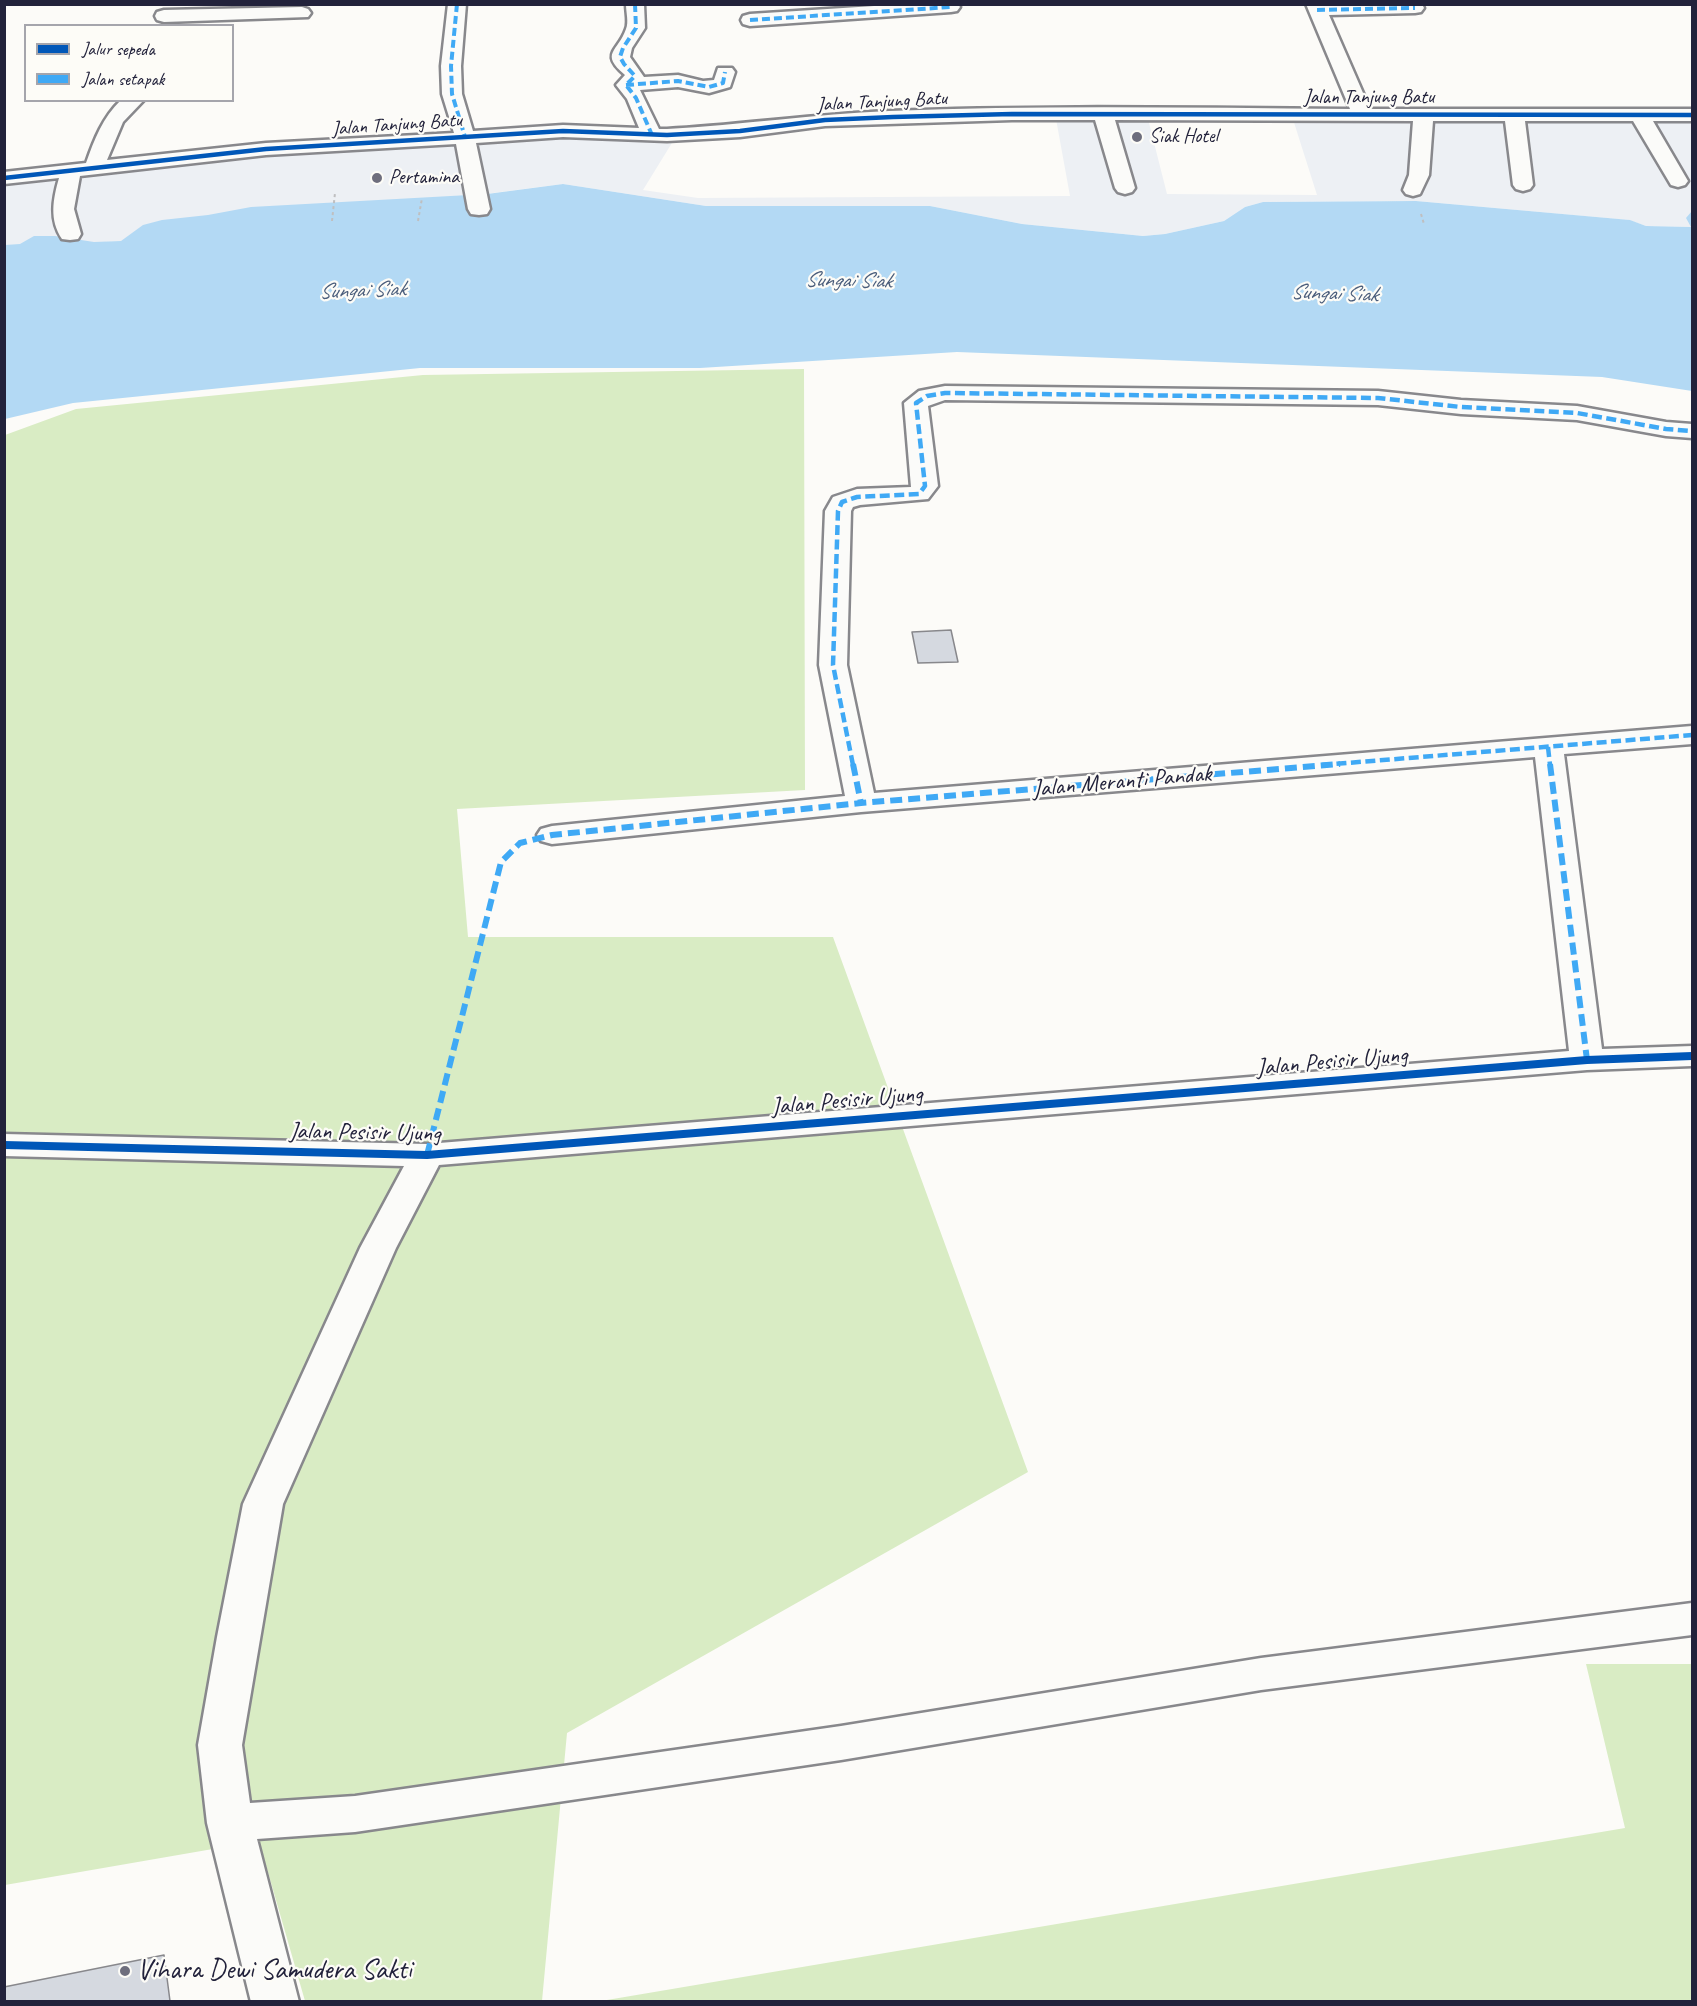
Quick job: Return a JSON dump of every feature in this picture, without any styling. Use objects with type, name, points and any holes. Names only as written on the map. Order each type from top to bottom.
[{"type":"street","points":[[457,4],[451,66],[452,94],[465,137],[479,209]]},
{"type":"street","points":[[626,85],[635,76],[622,62],[620,56],[623,47],[636,31],[635,4]]},
{"type":"street","points":[[750,20],[834,9],[951,7]]},
{"type":"street","points":[[1362,114],[1316,7],[1415,8]]},
{"type":"street","points":[[163,15],[302,13]]},
{"type":"street","points":[[626,85],[675,81],[685,82],[699,88],[712,88],[723,83],[726,72]]},
{"type":"street","points":[[626,85],[636,98],[652,135]]},
{"type":"street","points":[[95,167],[104,138],[125,106],[132,102]]},
{"type":"street","name":"Jalan Tanjung Batu","points":[[4,178],[227,152],[563,131],[652,135],[740,131],[825,120],[1012,114],[1692,115]]},
{"type":"street","points":[[1103,114],[1125,188]]},
{"type":"street","points":[[1413,190],[1419,174],[1423,115]]},
{"type":"street","points":[[1640,115],[1677,181]]},
{"type":"street","points":[[1514,116],[1523,185]]},
{"type":"street","points":[[70,234],[63,220],[63,203],[72,169]]},
{"type":"street","points":[[861,803],[833,665],[838,511],[842,502],[857,497],[919,494],[926,486],[916,403],[927,396],[945,393],[1378,398],[1461,407],[1577,413],[1666,429],[1692,431]]},
{"type":"street","name":"Jalan Meranti Pandak","points":[[552,835],[861,803],[1692,735]]},
{"type":"street","points":[[1548,747],[1587,1060]]},
{"type":"street","name":"Jalan Pesisir Ujung","points":[[4,1145],[427,1155],[1587,1060],[1692,1056]]},
{"type":"street","points":[[275,2001],[230,1824],[220,1745],[263,1504],[378,1248],[427,1155]]},
{"type":"street","points":[[230,1824],[355,1814],[852,1741],[1261,1674],[1692,1619]]},
{"type":"path","points":[[332,221],[335,193]]},
{"type":"path","points":[[418,221],[422,198]]},
{"type":"shaded area","points":[[1291,113],[1692,114],[1692,227],[1646,226],[1629,220],[1416,201],[1263,202],[1245,207],[1224,221],[1165,234],[1143,236],[1022,224],[930,206],[706,206],[563,184],[121,241],[5,248],[5,176],[474,135],[675,138],[643,190],[698,198],[1070,196],[1056,119],[1148,119],[1167,194],[1317,195]]},
{"type":"green space","points":[[804,369],[805,790],[457,809],[468,937],[833,937],[1028,1472],[567,1733],[542,2001],[305,2001],[259,1841],[5,1885],[5,435],[76,409],[423,375]]},
{"type":"green space","points":[[1586,1664],[1692,1664],[1692,2001],[601,2001],[1625,1828]]},
{"type":"water","name":"Sungai Siak","points":[[563,184],[706,206],[930,206],[1022,224],[1143,236],[1165,234],[1224,221],[1245,207],[1263,202],[1416,201],[1630,220],[1646,226],[1691,227],[1686,218],[1692,211],[1692,391],[1602,377],[957,352],[700,368],[420,368],[73,403],[5,419],[5,245],[20,244],[34,236],[55,236],[94,242],[121,241],[143,225],[162,220],[251,207],[487,194]]},
{"type":"building","points":[[951,630],[958,662],[918,663],[912,632]]},
{"type":"building","name":"Vihara Dewi Samudera Sakti","points":[[164,1955],[170,2001],[4,2001],[4,1987]]},
{"type":"marked path","points":[[457,4],[451,66],[452,94],[465,137]]},
{"type":"marked path","points":[[635,4],[636,28],[620,57],[635,76],[626,85],[636,98],[652,135]]},
{"type":"marked path","points":[[750,20],[951,7]]},
{"type":"marked path","points":[[1317,10],[1415,8]]},
{"type":"marked path","points":[[626,85],[678,81],[709,87],[723,83],[725,72]]},
{"type":"marked path","points":[[861,803],[833,665],[838,511],[842,502],[857,497],[919,494],[925,486],[916,403],[927,396],[945,393],[1378,398],[1461,407],[1577,413],[1666,429],[1692,431]]},
{"type":"marked path","points":[[427,1155],[501,862],[520,843],[552,835],[861,803],[1692,735]]},
{"type":"marked path","points":[[1548,747],[1587,1060]]},
{"type":"cycle path","points":[[4,178],[266,149],[563,131],[667,135],[740,131],[825,120],[893,117],[1012,114],[1692,115]]},
{"type":"cycle path","points":[[4,1145],[427,1155],[1587,1060],[1692,1056]]},
{"type":"place","name":"Siak Hotel","points":[[1137,137]]},
{"type":"place","name":"Pertamina","points":[[377,178]]},
{"type":"place","name":"Vihara Dewi Samudera Sakti","points":[[125,1971]]}]
